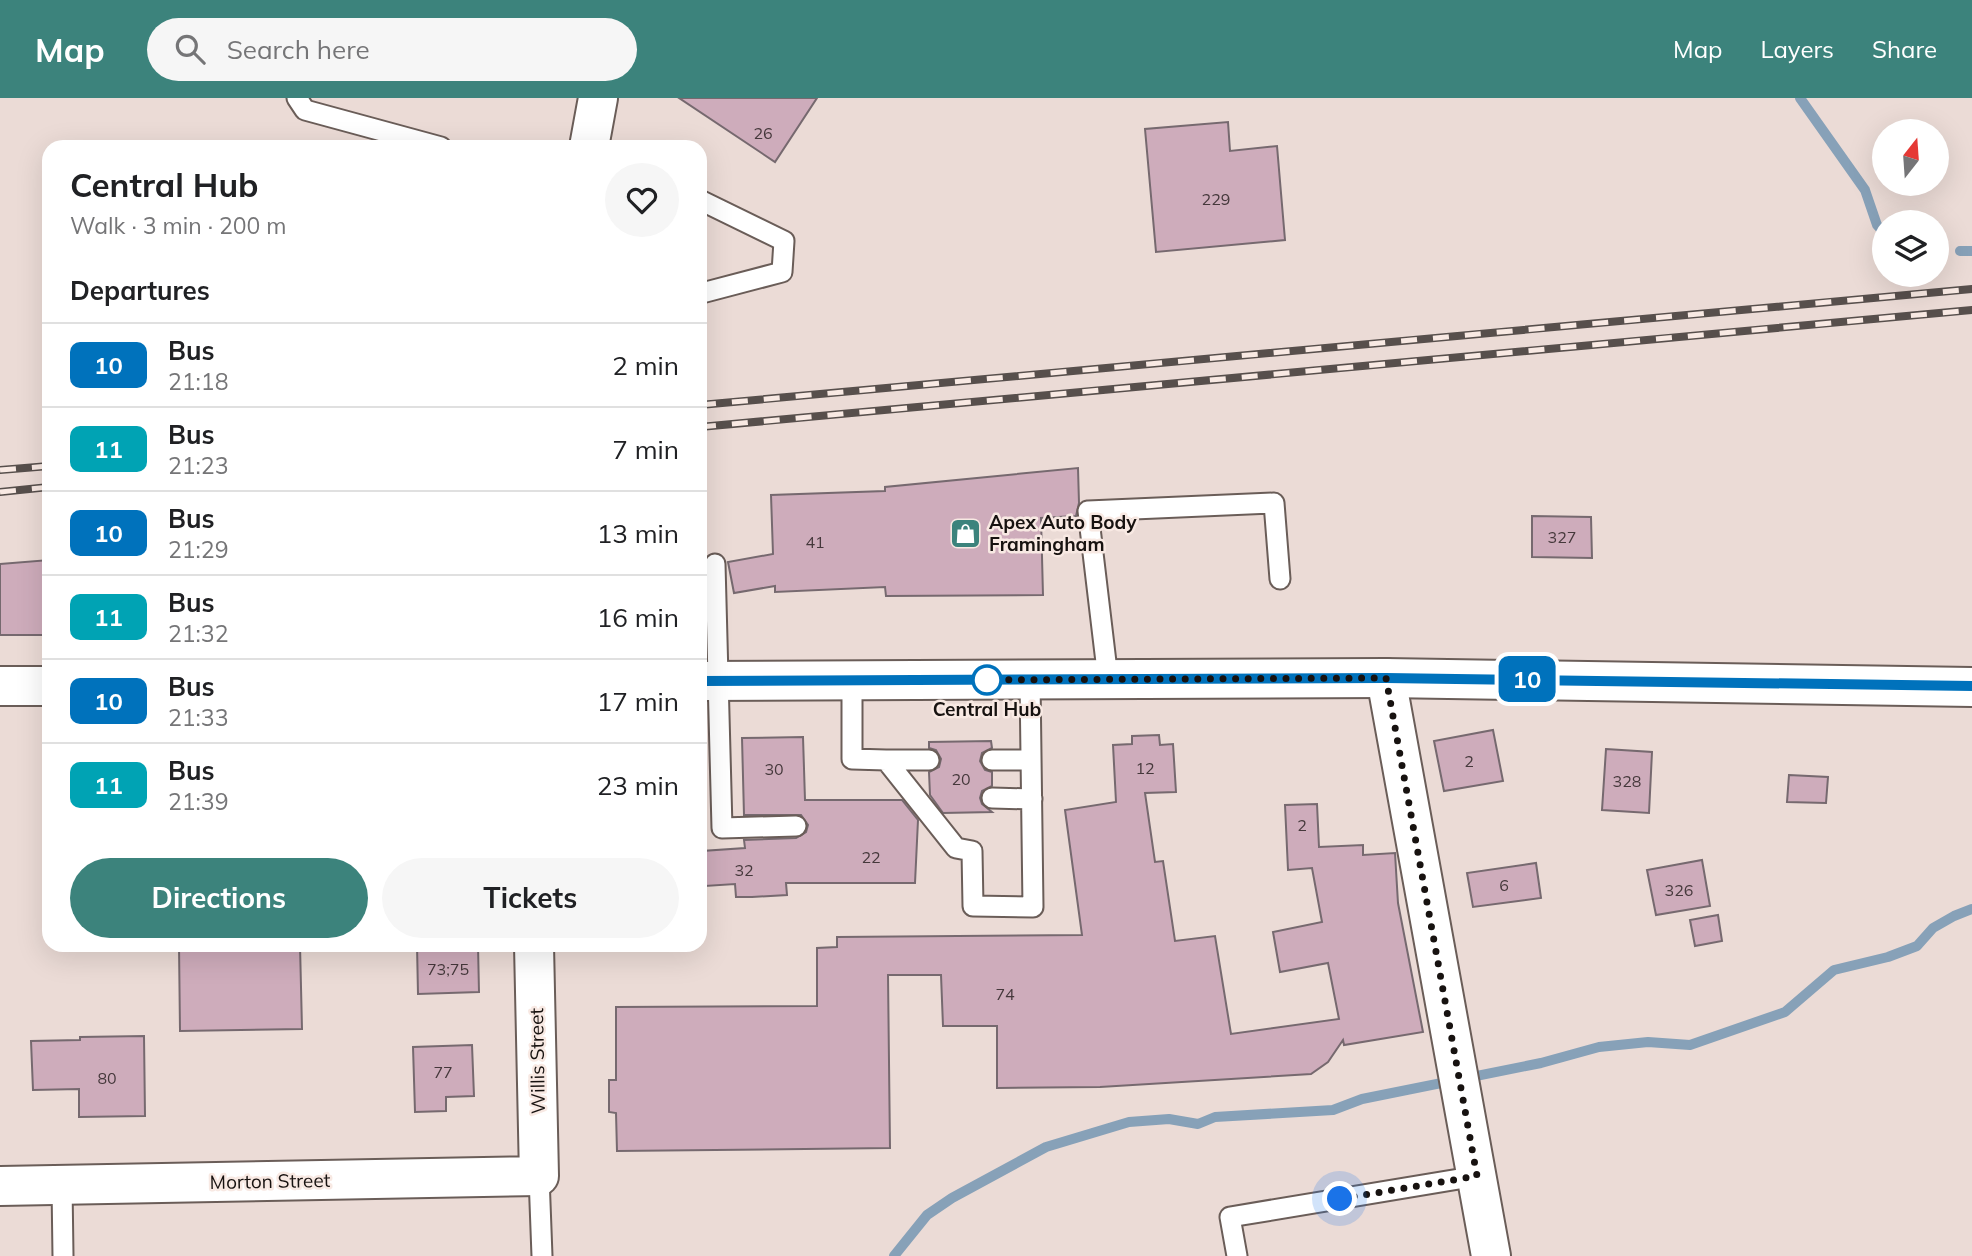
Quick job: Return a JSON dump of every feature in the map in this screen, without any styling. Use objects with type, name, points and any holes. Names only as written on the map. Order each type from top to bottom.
[{"type":"street","points":[[709,681],[1386,678],[1972,687]]},
{"type":"street","points":[[1386,678],[1491,1256]]},
{"type":"street","points":[[0,686],[42,686]]},
{"type":"street","name":"Willis Street","points":[[534,952],[540,1177]]},
{"type":"street","name":"Morton Street","points":[[0,1186],[540,1177]]},
{"type":"lane","points":[[297,98],[305,110],[415,140]]},
{"type":"lane","points":[[707,203],[783,241],[782,272],[707,292]]},
{"type":"lane","points":[[1108,679],[1088,511],[1274,503],[1280,579]]},
{"type":"lane","points":[[715,564],[709,681],[722,828],[796,826]]},
{"type":"lane","points":[[852,680],[852,759],[929,760]]},
{"type":"lane","points":[[886,760],[922,796],[956,848],[972,851],[973,906],[1033,906],[1030,680]]},
{"type":"lane","points":[[992,761],[1031,760]]},
{"type":"lane","points":[[992,798],[1032,799]]},
{"type":"lane","points":[[1237,1256],[1230,1217],[1477,1176]]},
{"type":"lane","points":[[540,1177],[542,1256]]},
{"type":"lane","points":[[62,1185],[64,1256]]},
{"type":"building","points":[[679,98],[817,98],[775,162]]},
{"type":"building","points":[[1228,122],[1230,151],[1277,146],[1285,240],[1156,252],[1145,129]]},
{"type":"building","points":[[1078,468],[1079,503],[1076,516],[1041,518],[1043,595],[886,596],[885,587],[775,592],[775,586],[734,593],[728,562],[773,554],[771,495],[885,491],[885,487]]},
{"type":"building","points":[[1532,516],[1591,517],[1592,558],[1532,557]]},
{"type":"building","points":[[42,561],[42,635],[0,635],[0,564]]},
{"type":"building","points":[[1493,730],[1503,781],[1444,791],[1434,741]]},
{"type":"building","points":[[1159,735],[1160,745],[1173,744],[1176,792],[1145,793],[1155,862],[1163,861],[1175,941],[1215,936],[1231,1034],[1339,1019],[1328,963],[1280,972],[1273,932],[1322,922],[1312,868],[1288,870],[1285,805],[1317,804],[1319,847],[1363,845],[1363,855],[1395,853],[1398,903],[1423,1032],[1344,1045],[1343,1040],[1328,1062],[1311,1074],[1100,1087],[997,1088],[997,1026],[943,1026],[941,975],[888,975],[890,1148],[617,1151],[616,1113],[609,1112],[609,1080],[616,1080],[616,1007],[817,1006],[817,948],[837,947],[837,937],[1082,935],[1065,810],[1116,802],[1113,745],[1132,744],[1132,736]]},
{"type":"building","points":[[803,737],[805,800],[902,800],[918,820],[915,883],[786,883],[787,895],[752,897],[736,897],[735,884],[707,886],[707,851],[745,848],[744,840],[796,838],[806,832],[808,825],[801,815],[744,815],[742,738]]},
{"type":"building","points":[[991,741],[992,748],[982,753],[980,761],[985,770],[992,772],[992,786],[982,791],[980,798],[982,804],[992,812],[943,813],[930,795],[929,772],[939,767],[941,759],[936,750],[929,748],[929,742]]},
{"type":"building","points":[[1606,749],[1652,752],[1649,813],[1602,810]]},
{"type":"building","points":[[1789,775],[1828,777],[1826,803],[1787,802]]},
{"type":"building","points":[[1702,860],[1710,906],[1656,915],[1647,870]]},
{"type":"building","points":[[1536,863],[1541,898],[1473,907],[1467,873]]},
{"type":"building","points":[[1718,915],[1722,941],[1695,946],[1690,920]]},
{"type":"building","points":[[179,952],[300,952],[302,1029],[180,1031]]},
{"type":"building","points":[[417,952],[478,952],[479,992],[418,994]]},
{"type":"building","points":[[144,1036],[145,1116],[79,1117],[79,1089],[33,1090],[31,1041]]},
{"type":"building","points":[[472,1045],[474,1096],[446,1097],[446,1111],[415,1112],[413,1047]]},
{"type":"waterway","points":[[1800,98],[1865,190],[1872,210]]},
{"type":"waterway","points":[[1960,251],[1972,251]]},
{"type":"waterway","points":[[894,1256],[927,1215],[952,1198],[1046,1147],[1129,1122],[1169,1119],[1198,1124],[1215,1117],[1333,1110],[1362,1099],[1541,1063],[1599,1047],[1648,1042],[1690,1045],[1785,1012],[1834,970],[1888,957],[1917,946],[1933,928],[1972,909]]},
{"type":"railway","points":[[707,404],[1972,289]]},
{"type":"railway","points":[[707,426],[1972,310]]},
{"type":"railway","points":[[0,470],[42,467]]},
{"type":"railway","points":[[0,492],[42,488]]},
{"type":"bus line","name":"10","points":[[707,681],[1386,678],[1972,686]]},
{"type":"place","name":"Apex Auto Body Framingham","points":[[966,533]]},
{"type":"place","name":"Central Hub","points":[[987,680]]},
{"type":"route","points":[[987,680],[979,680],[1386,678],[1477,1176],[1340,1199]]}]
